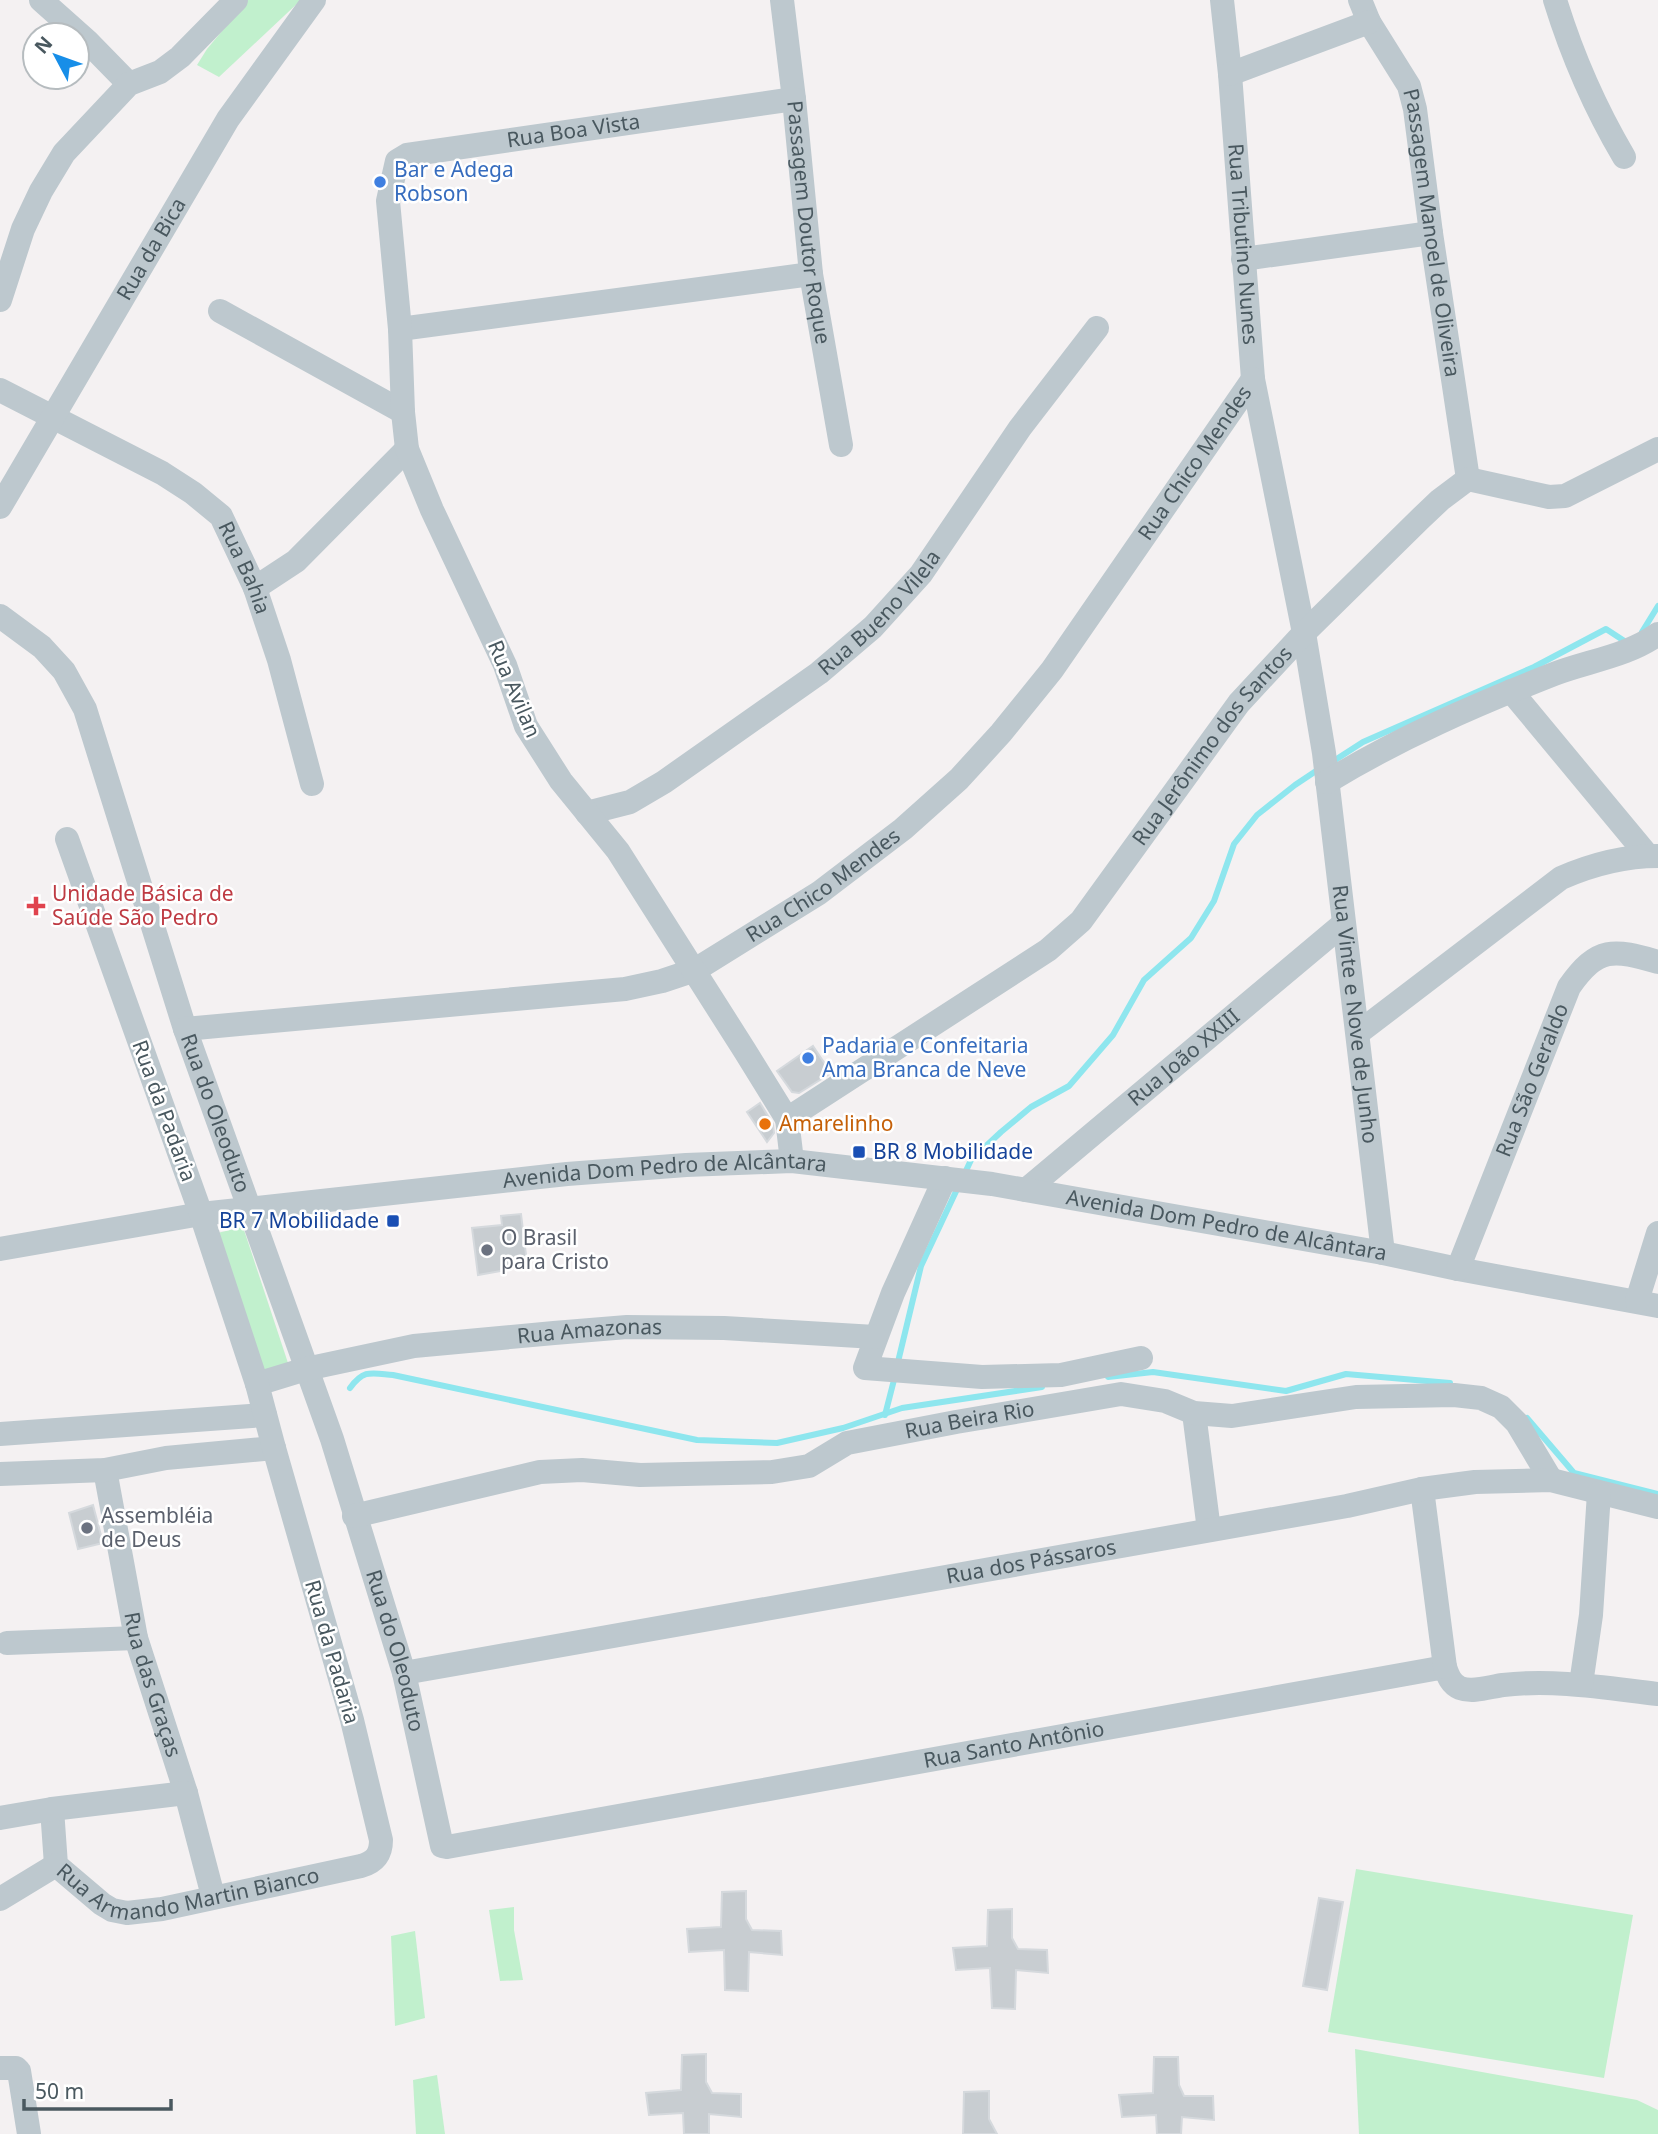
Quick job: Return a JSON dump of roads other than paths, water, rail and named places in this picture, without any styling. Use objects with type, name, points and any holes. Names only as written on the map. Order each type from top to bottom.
[{"type":"street","points":[[41,0],[130,84]]},
{"type":"street","points":[[0,300],[23,229],[41,191],[64,153],[130,84],[160,72],[180,58],[236,0]]},
{"type":"street","name":"Rua da Bica","points":[[0,507],[228,119],[314,0]]},
{"type":"street","name":"Passagem Doutor Roque","points":[[782,0],[811,274],[841,446]]},
{"type":"street","name":"Rua Tributino Nunes","points":[[1222,0],[1253,379],[1304,633],[1326,770]]},
{"type":"street","points":[[1555,0],[1573,54],[1606,128],[1624,158]]},
{"type":"street","points":[[1230,75],[1364,11]]},
{"type":"street","name":"Passagem Manoel de Oliveira","points":[[1364,11],[1409,86],[1415,109],[1468,480]]},
{"type":"street","name":"Rua Boa Vista","points":[[388,201],[397,162],[407,155],[794,99]]},
{"type":"street","name":"Rua Avilan","points":[[388,201],[400,329],[407,449],[432,510],[505,664],[526,726],[561,781],[618,851],[787,1119],[792,1161]]},
{"type":"street","points":[[1243,259],[1431,233]]},
{"type":"street","points":[[400,329],[811,274]]},
{"type":"street","points":[[220,310],[403,412]]},
{"type":"street","name":"Rua Bueno Vilela","points":[[587,813],[630,802],[664,782],[819,673],[873,627],[921,574],[1020,428],[1097,328]]},
{"type":"street","name":"Rua Chico Mendes","points":[[185,1029],[625,989],[695,971],[818,893],[903,829],[959,779],[1052,670],[1253,379]]},
{"type":"street","name":"Rua Bahia","points":[[0,390],[162,473],[221,516],[255,588],[279,660],[312,784]]},
{"type":"street","points":[[255,588],[296,561],[407,449]]},
{"type":"street","points":[[1468,480],[1549,497],[1565,496],[1658,449]]},
{"type":"street","name":"Rua Jerônimo dos Santos","points":[[787,1119],[1048,950],[1081,921],[1239,702],[1304,633],[1420,519],[1440,500],[1468,480]]},
{"type":"street","name":"Rua do Oleoduto","points":[[0,616],[42,647],[64,671],[85,709],[185,1029],[332,1439],[404,1673],[440,1842]]},
{"type":"street","points":[[1326,770],[1374,753],[1578,664],[1625,652],[1658,634]]},
{"type":"street","points":[[1511,691],[1653,856]]},
{"type":"street","name":"Rua Vinte e Nove de Junho","points":[[1326,770],[1342,925],[1358,1033],[1383,1253]]},
{"type":"street","name":"Rua da Padaria","points":[[67,839],[201,1214],[257,1384]]},
{"type":"street","points":[[1358,1033],[1561,878],[1589,865],[1653,856]]},
{"type":"street","name":"Rua João XXIII","points":[[1026,1189],[1342,925]]},
{"type":"street","name":"Rua São Geraldo","points":[[1458,1269],[1569,987],[1582,970],[1597,958],[1616,952],[1658,962]]},
{"type":"street","name":"Avenida Dom Pedro de Alcântara","points":[[0,1249],[201,1214],[567,1174],[686,1165],[792,1161],[1026,1189],[1648,1304]]},
{"type":"street","points":[[951,1179],[875,1337],[872,1368],[982,1377],[1061,1375],[1141,1357]]},
{"type":"street","points":[[1648,1304],[1658,1233]]},
{"type":"street","name":"Rua Amazonas","points":[[257,1384],[306,1369],[414,1346],[627,1327],[724,1328],[875,1337]]},
{"type":"street","points":[[0,1474],[105,1470],[166,1458],[274,1448],[257,1384]]},
{"type":"street","name":"Rua Beira Rio","points":[[354,1516],[540,1472],[582,1470],[640,1475],[772,1472],[809,1466],[847,1443],[1121,1394],[1165,1401],[1194,1413],[1232,1416],[1356,1397],[1454,1395],[1480,1398],[1501,1407],[1517,1423],[1551,1480]]},
{"type":"street","points":[[1194,1413],[1209,1530]]},
{"type":"street","points":[[0,1434],[265,1415]]},
{"type":"street","name":"Rua da Padaria","points":[[274,1448],[352,1720],[381,1840],[381,1850],[377,1858]]},
{"type":"street","name":"Rua das Graças","points":[[105,1470],[136,1638],[186,1793],[213,1896]]},
{"type":"street","name":"Rua dos Pássaros","points":[[404,1673],[1347,1506],[1422,1489],[1475,1482],[1551,1480],[1658,1507]]},
{"type":"street","points":[[1422,1489],[1445,1667],[1451,1682],[1463,1689],[1475,1690],[1531,1683],[1581,1685],[1658,1694]]},
{"type":"street","points":[[1581,1685],[1591,1615],[1599,1493]]},
{"type":"street","points":[[7,1643],[136,1638]]},
{"type":"street","name":"Rua Santo Antônio","points":[[440,1842],[447,1847],[1445,1667]]},
{"type":"street","points":[[0,1818],[186,1793]]},
{"type":"street","name":"Rua Armando Martin Bianco","points":[[52,1810],[56,1865],[112,1910],[139,1912],[361,1866],[377,1858]]},
{"type":"street","points":[[0,1899],[56,1865]]},
{"type":"street","points":[[11,2072],[29,2134]]},
{"type":"waterway","points":[[1642,632],[1658,606]]},
{"type":"waterway","points":[[1332,762],[1363,742],[1534,667],[1606,629],[1629,644]]},
{"type":"waterway","points":[[964,1175],[971,1160],[1001,1132],[1031,1107],[1069,1086],[1113,1035],[1144,980],[1191,938],[1214,901],[1234,844],[1257,815],[1319,769]]},
{"type":"waterway","points":[[897,1366],[921,1266],[959,1185]]},
{"type":"waterway","points":[[1108,1377],[1153,1372],[1286,1391],[1346,1374],[1450,1383]]},
{"type":"waterway","points":[[350,1388],[364,1375],[393,1375],[697,1440],[777,1443],[843,1428],[902,1408],[1042,1387]]},
{"type":"waterway","points":[[885,1415],[895,1376]]},
{"type":"waterway","points":[[1527,1418],[1574,1473],[1658,1494]]},
{"type":"place","name":"Bar e Adega Robson","points":[[380,182]]},
{"type":"place","name":"Unidade Básica de Saúde São Pedro","points":[[36,906]]},
{"type":"place","name":"Padaria e Confeitaria Ama Branca de Neve","points":[[808,1058]]},
{"type":"place","name":"Amarelinho","points":[[765,1124]]},
{"type":"place","name":"BR 8 Mobilidade","points":[[859,1152]]},
{"type":"place","name":"BR 7 Mobilidade","points":[[393,1221]]},
{"type":"place","name":"O Brasil para Cristo","points":[[487,1250]]},
{"type":"place","name":"Assembléia de Deus","points":[[87,1528]]}]
